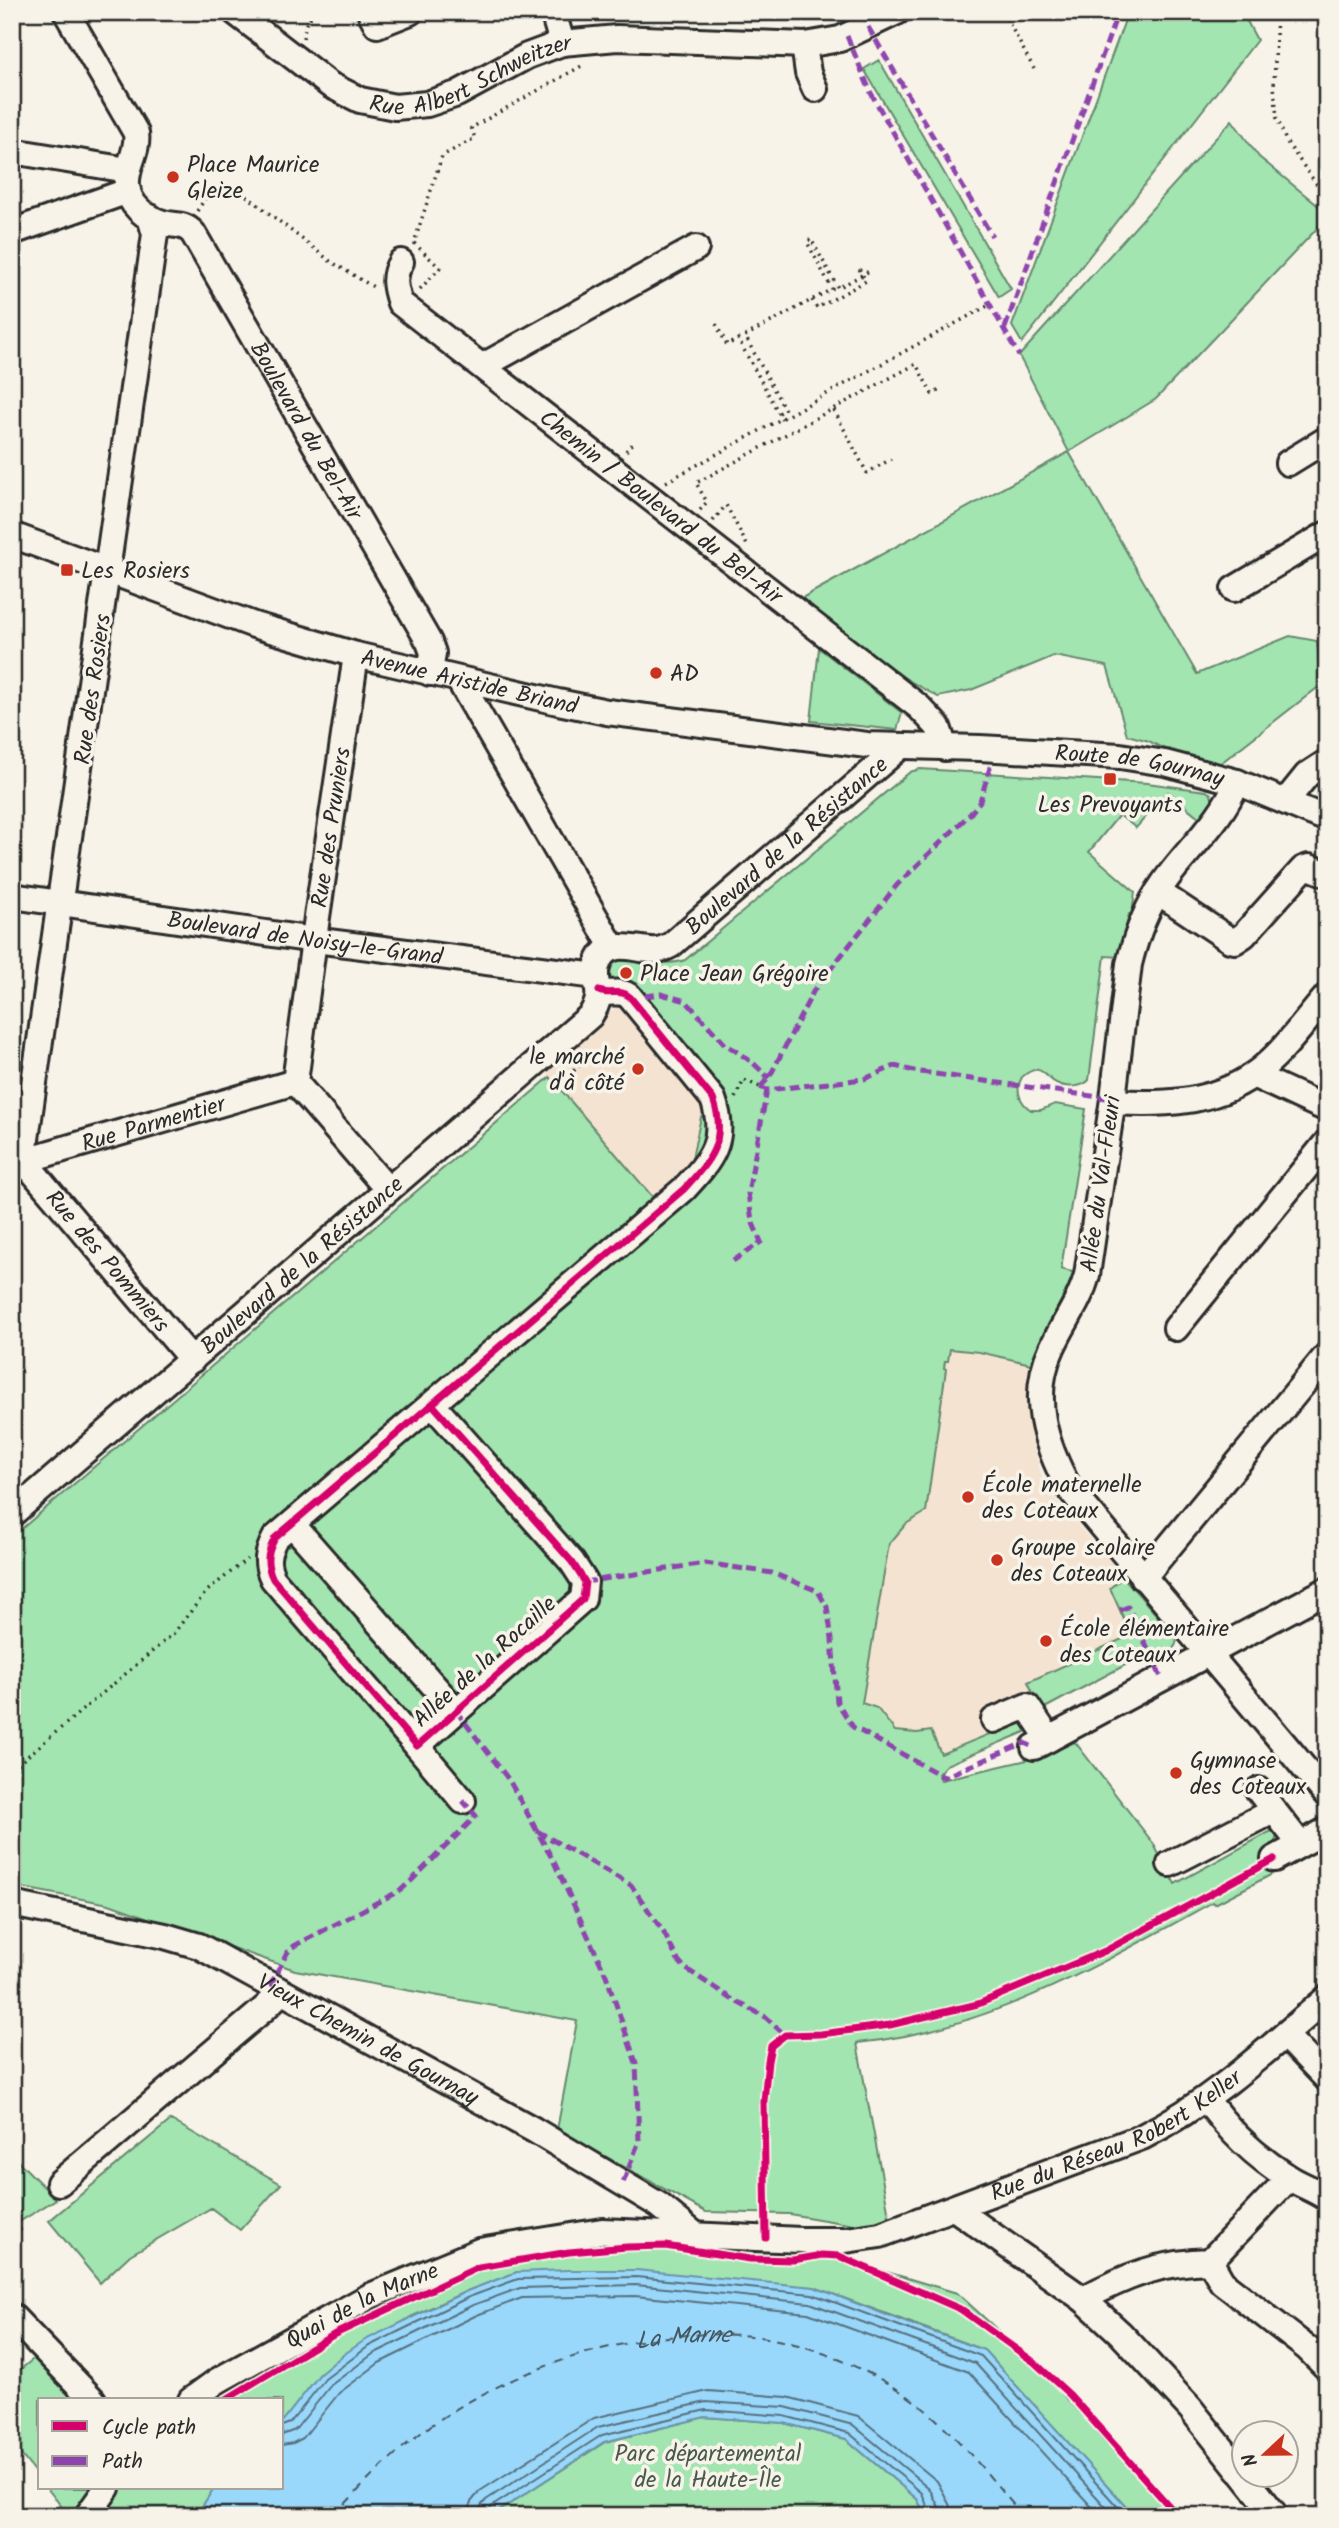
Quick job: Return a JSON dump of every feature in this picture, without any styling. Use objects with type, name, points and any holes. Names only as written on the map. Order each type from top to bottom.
[{"type":"street","points":[[66,12],[136,133],[138,143],[128,181],[138,209],[150,217],[188,228]]},
{"type":"street","name":"Rue Albert Schweitzer","points":[[235,12],[330,85],[360,100],[395,107],[426,104],[457,94],[527,56],[572,42],[617,38],[804,45],[840,39],[895,13]]},
{"type":"street","points":[[370,12],[377,25],[410,12]]},
{"type":"street","points":[[553,12],[572,42]]},
{"type":"street","points":[[804,45],[808,73],[814,89]]},
{"type":"street","points":[[12,151],[128,181]]},
{"type":"street","points":[[12,232],[128,181]]},
{"type":"street","name":"Rue des Rosiers","points":[[18,1162],[61,903],[108,572],[155,234],[150,217]]},
{"type":"street","name":"Boulevard du Bel-Air","points":[[188,228],[429,642],[433,653],[430,673]]},
{"type":"street","points":[[483,366],[696,248]]},
{"type":"street","points":[[401,262],[396,270],[394,286],[403,305]]},
{"type":"street","name":"Chemin / Boulevard du Bel-Air","points":[[403,305],[919,707],[938,727],[945,748]]},
{"type":"street","points":[[1288,463],[1327,439]]},
{"type":"street","points":[[1234,589],[1327,534]]},
{"type":"street","name":"Avenue Aristide Briand","points":[[12,535],[254,625],[356,655],[459,680],[607,712],[815,740],[945,748]]},
{"type":"street","name":"Rue des Pruniers","points":[[295,1082],[356,655]]},
{"type":"street","points":[[456,1712],[283,1531],[684,1189],[707,1164],[717,1143],[719,1116],[713,1099],[626,994],[597,984],[598,962],[606,951],[613,948],[459,680]]},
{"type":"street","name":"Boulevard de la Résistance","points":[[613,948],[627,945],[660,950],[671,946],[900,747]]},
{"type":"street","name":"Route de Gournay","points":[[945,748],[1120,756],[1165,763],[1237,782],[1327,819]]},
{"type":"street","points":[[1286,801],[1307,775],[1327,762]]},
{"type":"street","name":"Allée du Val-Fleuri","points":[[1237,782],[1225,807],[1158,892],[1141,926],[1129,964],[1087,1275],[1083,1291],[1051,1348],[1045,1366],[1041,1407],[1050,1449],[1069,1488],[1327,1795]]},
{"type":"street","points":[[1158,892],[1234,941],[1244,935],[1303,869],[1309,867],[1327,874]]},
{"type":"street","name":"Boulevard de Noisy-le-Grand","points":[[12,896],[597,984]]},
{"type":"street","name":"Boulevard de la Résistance","points":[[12,1514],[590,1016],[598,1000],[597,984]]},
{"type":"street","points":[[1112,1102],[1167,1104],[1231,1087],[1253,1075],[1273,1057],[1327,996]]},
{"type":"street","points":[[1253,1075],[1327,1109]]},
{"type":"street","points":[[295,1082],[388,1191]]},
{"type":"street","name":"Rue Parmentier","points":[[18,1162],[295,1082]]},
{"type":"street","points":[[1176,1328],[1327,1142]]},
{"type":"street","name":"Rue des Pommiers","points":[[18,1162],[192,1360]]},
{"type":"street","points":[[1143,1578],[1327,1355]]},
{"type":"street","name":"Allée de la Rocaille","points":[[283,1531],[267,1553],[267,1568],[273,1579],[417,1746],[583,1599],[584,1582],[572,1562],[432,1405]]},
{"type":"street","points":[[994,1720],[1027,1706],[1042,1743],[1327,1590]]},
{"type":"street","points":[[417,1746],[463,1801]]},
{"type":"street","points":[[1258,1790],[1300,1844]]},
{"type":"street","points":[[1170,1864],[1273,1811]]},
{"type":"street","points":[[1274,1858],[1327,1830]]},
{"type":"street","name":"Vieux Chemin de Gournay","points":[[15,1905],[165,1936],[200,1946],[534,2130],[659,2205],[693,2233]]},
{"type":"street","points":[[59,2183],[281,1992]]},
{"type":"street","name":"Rue du Réseau Robert Keller","points":[[880,2235],[1142,2137],[1177,2119],[1207,2100],[1327,1998]]},
{"type":"street","points":[[1285,2035],[1327,2079]]},
{"type":"street","points":[[1207,2100],[1220,2119],[1252,2151],[1289,2178],[1313,2188],[1327,2198]]},
{"type":"street","points":[[1083,2299],[1150,2268],[1210,2261],[1289,2178]]},
{"type":"street","points":[[954,2208],[1083,2299],[1120,2333],[1190,2408],[1276,2516]]},
{"type":"street","name":"Quai de la Marne","points":[[194,2398],[217,2381],[370,2296],[479,2251],[602,2231],[693,2233],[801,2240],[846,2240],[880,2235]]},
{"type":"street","points":[[1210,2261],[1222,2282],[1307,2348],[1327,2368]]},
{"type":"street","points":[[12,2316],[91,2398]]},
{"type":"path","points":[[302,42],[306,24],[314,12]]},
{"type":"path","points":[[1003,12],[1034,69]]},
{"type":"path","points":[[1277,12],[1274,86],[1277,118],[1286,141],[1327,199]]},
{"type":"path","points":[[188,228],[211,190],[221,185],[230,185],[238,188],[330,261],[403,305],[440,268],[414,243],[442,156],[475,138],[471,128],[587,63],[572,42]]},
{"type":"path","points":[[779,413],[785,410],[745,336],[832,289],[807,242],[811,239],[838,288],[871,270]]},
{"type":"path","points":[[812,300],[817,309],[866,281],[858,267]]},
{"type":"path","points":[[646,493],[991,304]]},
{"type":"path","points":[[716,324],[727,345],[738,339],[782,419]]},
{"type":"path","points":[[696,515],[707,502],[696,483],[916,364],[932,394],[942,388]]},
{"type":"path","points":[[833,409],[867,473],[891,459]]},
{"type":"path","points":[[709,526],[726,505],[748,547]]},
{"type":"path","points":[[564,1071],[568,1076],[581,1064]]},
{"type":"path","points":[[735,1098],[744,1080],[760,1087]]},
{"type":"path","points":[[12,1769],[173,1634],[206,1592],[283,1531]]},
{"type":"shaded area","points":[[637,989],[718,1083],[727,1103],[731,1124],[668,1216],[544,1069]]},
{"type":"shaded area","name":"Groupe scolaire des Coteaux","points":[[950,1348],[1036,1365],[1028,1403],[1031,1436],[1045,1487],[1177,1638],[1177,1644],[1171,1652],[1148,1664],[1142,1656],[946,1765],[931,1731],[894,1731],[877,1708],[862,1704],[889,1543],[906,1524],[926,1511],[946,1369],[944,1368]]},
{"type":"green space","points":[[1128,12],[1242,12],[1257,40],[1022,343],[1012,326]]},
{"type":"green space","points":[[879,60],[1011,289],[999,297],[864,69]]},
{"type":"green space","points":[[1232,120],[1259,157],[1327,213],[1327,218],[1156,399],[1069,452],[1019,356]]},
{"type":"green space","points":[[1069,452],[1197,674],[1290,636],[1317,641],[1321,685],[1208,773],[1149,741],[1127,735],[1107,666],[1054,656],[971,690],[938,697],[896,673],[800,599]]},
{"type":"green space","points":[[819,648],[902,713],[897,730],[811,721]]},
{"type":"green space","points":[[920,769],[1147,783],[1206,791],[1211,794],[1213,803],[1200,818],[1168,792],[1136,828],[1119,815],[1089,852],[1135,892],[1120,957],[1105,956],[1089,1080],[1078,1086],[1064,1086],[1042,1071],[1034,1070],[1022,1077],[1019,1091],[1024,1103],[1031,1110],[1041,1110],[1055,1104],[1086,1109],[1061,1269],[1075,1273],[1064,1300],[1046,1330],[1036,1365],[979,1352],[950,1349],[948,1361],[945,1361],[926,1512],[906,1524],[889,1544],[862,1703],[877,1708],[895,1731],[931,1731],[941,1754],[1026,1719],[1030,1730],[946,1765],[938,1774],[941,1780],[1040,1757],[1075,1742],[1153,1843],[1175,1884],[1275,1829],[1277,1837],[1270,1851],[1280,1870],[1042,1991],[952,2025],[857,2043],[890,2221],[866,2227],[789,2214],[706,2212],[557,2130],[577,2021],[295,1970],[109,1904],[12,1886],[12,1537],[550,1077],[668,1215],[690,1167],[701,1117],[728,1111],[718,1083],[637,989],[612,983],[608,969],[624,960],[664,963],[685,960],[910,772]]},
{"type":"green space","points":[[1123,1577],[1177,1638],[1174,1648],[1148,1664],[1142,1656],[1041,1710],[1028,1682],[1131,1635],[1110,1588]]},
{"type":"green space","points":[[171,2120],[281,2184],[240,2230],[211,2208],[130,2255],[100,2283],[49,2221]]},
{"type":"green space","points":[[12,2155],[56,2199],[16,2224],[21,2230],[12,2234]]},
{"type":"green space","points":[[602,2231],[803,2247],[957,2293],[1025,2355],[1178,2516],[1135,2516],[984,2350],[814,2287],[517,2272],[411,2317],[320,2374],[284,2419],[284,2398],[210,2398],[224,2386],[479,2251]]},
{"type":"green space","points":[[37,2356],[76,2398],[38,2398],[38,2476],[12,2443],[12,2376]]},
{"type":"green space","name":"Parc départemental de la Haute-Île","points":[[705,2417],[784,2423],[846,2439],[917,2499],[926,2516],[491,2516],[605,2442]]},
{"type":"green space","points":[[49,2490],[213,2490],[196,2516],[69,2516]]},
{"type":"water","name":"La Marne","points":[[636,2270],[814,2287],[984,2350],[1135,2516],[926,2516],[917,2499],[846,2439],[784,2423],[705,2417],[604,2442],[491,2516],[196,2516],[213,2490],[284,2490],[284,2419],[320,2374],[343,2355],[365,2340],[467,2291],[517,2272]]},
{"type":"ferry route","points":[[334,2516],[420,2433],[488,2391],[566,2359],[649,2339],[691,2335],[773,2339],[823,2353],[871,2374],[900,2391],[934,2418],[1023,2516]]},
{"type":"marked path","points":[[1005,328],[1118,12]]},
{"type":"marked path","points":[[868,27],[992,236]]},
{"type":"marked path","points":[[847,36],[871,93],[1019,356]]},
{"type":"marked path","points":[[760,1087],[769,1078],[814,990],[897,885],[980,801],[991,764]]},
{"type":"marked path","points":[[645,996],[661,994],[686,1001],[724,1043],[752,1062],[769,1078]]},
{"type":"marked path","points":[[760,1087],[767,1090],[864,1079],[895,1066],[1113,1099]]},
{"type":"marked path","points":[[733,1261],[761,1242],[752,1221],[748,1193],[767,1090]]},
{"type":"marked path","points":[[585,1582],[705,1563],[772,1573],[818,1591],[827,1607],[837,1702],[853,1727],[944,1777],[1024,1743],[1034,1747]]},
{"type":"marked path","points":[[1120,1610],[1128,1607],[1162,1679]]},
{"type":"marked path","points":[[456,1711],[509,1780],[554,1862],[606,1975],[636,2063],[639,2141],[623,2183]]},
{"type":"marked path","points":[[270,1986],[287,1953],[294,1946],[401,1890],[411,1881],[476,1816],[463,1801]]},
{"type":"marked path","points":[[537,1831],[631,1885],[685,1968],[733,2000],[764,2016],[785,2035]]},
{"type":"cycle path","points":[[432,1404],[572,1562],[585,1582],[583,1599],[417,1746],[273,1579],[268,1563],[269,1553],[275,1538],[684,1189],[709,1159],[718,1138],[719,1126],[713,1099],[630,997],[622,993],[599,991]]},
{"type":"cycle path","points":[[766,2238],[764,2101],[771,2046],[785,2035],[821,2034],[890,2025],[978,2004],[1105,1951],[1274,1859]]},
{"type":"cycle path","points":[[228,2398],[335,2334],[479,2267],[569,2252],[627,2247],[665,2246],[750,2259],[793,2260],[822,2255],[839,2256],[960,2309],[1034,2362],[1070,2395],[1178,2516]]},
{"type":"place","name":"Place Maurice Gleize","points":[[173,177]]},
{"type":"place","name":"Les Rosiers","points":[[67,570]]},
{"type":"place","name":"AD","points":[[656,673]]},
{"type":"place","name":"Les Prevoyants","points":[[1110,779]]},
{"type":"place","name":"Place Jean Grégoire","points":[[626,973]]},
{"type":"place","name":"le marché d'à côté","points":[[638,1069]]},
{"type":"place","name":"École maternelle des Coteaux","points":[[968,1497]]},
{"type":"place","name":"Groupe scolaire des Coteaux","points":[[997,1560]]},
{"type":"place","name":"École élémentaire des Coteaux","points":[[1046,1641]]},
{"type":"place","name":"Gymnase des Coteaux","points":[[1176,1773]]}]
